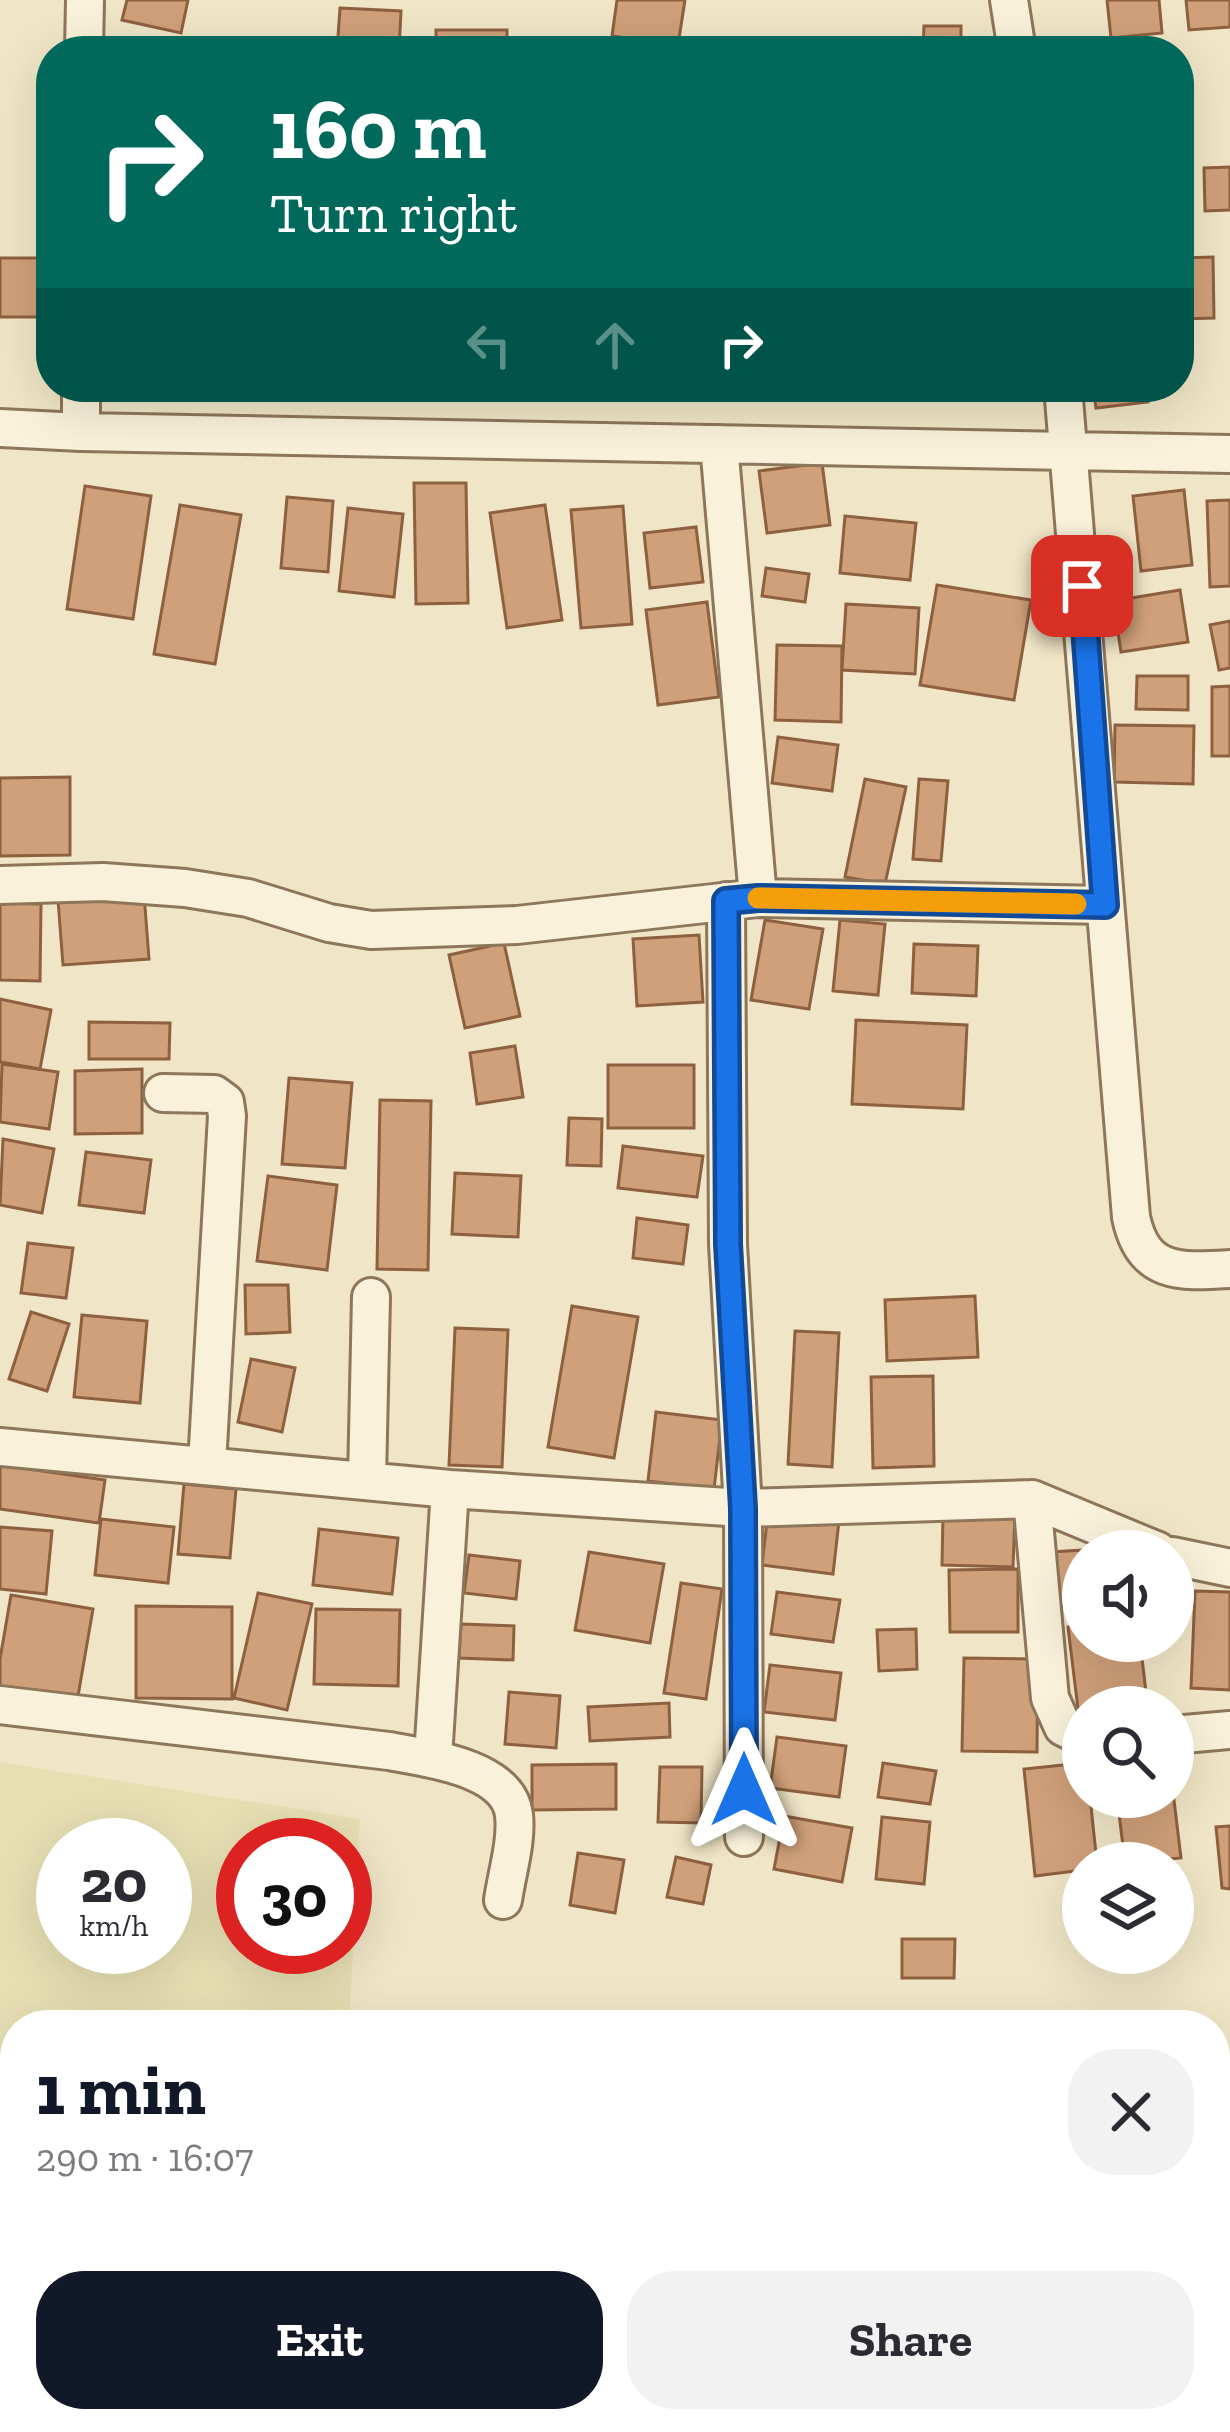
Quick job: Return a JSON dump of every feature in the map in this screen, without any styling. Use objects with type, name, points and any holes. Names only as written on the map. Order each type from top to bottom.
[{"type":"street","points":[[85,36],[86,0]]},
{"type":"street","points":[[1010,0],[1015,36]]},
{"type":"street","points":[[81,402],[81,432]]},
{"type":"street","points":[[1065,402],[1131,1217],[1136,1242],[1168,1268],[1230,1269]]},
{"type":"street","points":[[0,428],[1230,454]]},
{"type":"street","points":[[719,444],[742,900],[728,1244],[743,1508],[744,1837]]},
{"type":"street","points":[[0,885],[103,882],[184,888],[248,898],[329,923],[371,930],[517,925],[742,900],[1105,905]]},
{"type":"street","points":[[164,1093],[214,1094],[225,1102],[227,1116],[207,1464]]},
{"type":"street","points":[[367,1480],[371,1297]]},
{"type":"street","points":[[0,1447],[450,1489],[743,1508],[1032,1498],[1108,1530]]},
{"type":"street","points":[[433,1759],[450,1489]]},
{"type":"street","points":[[1032,1498],[1049,1698],[1062,1725]]},
{"type":"street","points":[[1194,1560],[1230,1568]]},
{"type":"street","points":[[0,1705],[433,1759],[496,1781],[510,1797],[515,1818],[503,1900]]},
{"type":"street","points":[[1194,1733],[1230,1730]]},
{"type":"shaded area","points":[[0,1762],[354,1818],[216,1818],[216,1974],[352,1974],[350,2010],[0,2010]]},
{"type":"building","points":[[127,0],[188,0],[181,33],[122,20]]},
{"type":"building","points":[[617,0],[685,0],[679,36],[612,36]]},
{"type":"building","points":[[1107,0],[1159,0],[1162,33],[1111,36]]},
{"type":"building","points":[[1186,0],[1230,0],[1230,27],[1189,30]]},
{"type":"building","points":[[340,8],[401,11],[400,36],[338,36]]},
{"type":"building","points":[[924,26],[961,26],[961,36],[924,36]]},
{"type":"building","points":[[436,30],[507,30],[507,36],[436,36]]},
{"type":"building","points":[[1230,167],[1230,210],[1205,211],[1204,168]]},
{"type":"building","points":[[1213,257],[1214,318],[1194,319],[1194,258]]},
{"type":"building","points":[[0,258],[36,258],[36,317],[0,317]]},
{"type":"building","points":[[1095,402],[1148,402],[1096,408]]},
{"type":"building","points":[[822,463],[830,525],[767,533],[759,471]]},
{"type":"building","points":[[414,483],[466,483],[468,603],[416,604]]},
{"type":"building","points":[[85,486],[151,496],[133,619],[67,609]]},
{"type":"building","points":[[1184,490],[1192,565],[1141,571],[1133,496]]},
{"type":"building","points":[[287,497],[333,501],[328,572],[281,568]]},
{"type":"building","points":[[1230,500],[1230,586],[1210,587],[1207,501]]},
{"type":"building","points":[[180,505],[241,515],[215,664],[154,654]]},
{"type":"building","points":[[545,505],[562,620],[507,628],[490,513]]},
{"type":"building","points":[[623,506],[632,624],[581,628],[571,510]]},
{"type":"building","points":[[348,508],[403,514],[394,597],[339,591]]},
{"type":"building","points":[[845,516],[916,523],[910,580],[840,573]]},
{"type":"building","points":[[696,527],[703,582],[650,588],[644,533]]},
{"type":"building","points":[[766,568],[809,574],[805,602],[762,596]]},
{"type":"building","points":[[937,585],[1031,600],[1014,700],[920,685]]},
{"type":"building","points":[[1180,590],[1188,642],[1121,652],[1113,601]]},
{"type":"building","points":[[707,602],[719,697],[658,705],[646,610]]},
{"type":"building","points":[[846,604],[919,608],[915,674],[842,670]]},
{"type":"building","points":[[1230,621],[1230,668],[1219,670],[1210,625]]},
{"type":"building","points":[[777,645],[842,646],[841,722],[775,720]]},
{"type":"building","points":[[1137,676],[1188,676],[1188,710],[1136,709]]},
{"type":"building","points":[[1230,686],[1230,756],[1212,756],[1212,687]]},
{"type":"building","points":[[1115,725],[1194,726],[1193,784],[1114,782]]},
{"type":"building","points":[[778,737],[838,745],[832,791],[772,783]]},
{"type":"building","points":[[70,777],[70,855],[0,856],[0,778]]},
{"type":"building","points":[[865,779],[906,787],[885,884],[845,877]]},
{"type":"building","points":[[919,779],[948,781],[941,861],[913,859]]},
{"type":"building","points":[[144,894],[149,959],[63,965],[58,900]]},
{"type":"building","points":[[0,903],[41,904],[40,981],[0,980]]},
{"type":"building","points":[[765,920],[823,929],[809,1009],[751,1000]]},
{"type":"building","points":[[840,920],[885,924],[878,995],[833,991]]},
{"type":"building","points":[[699,935],[703,1002],[637,1006],[633,939]]},
{"type":"building","points":[[504,943],[520,1016],[465,1028],[449,955]]},
{"type":"building","points":[[914,944],[978,946],[976,996],[912,993]]},
{"type":"building","points":[[0,999],[51,1010],[40,1069],[0,1062]]},
{"type":"building","points":[[856,1020],[967,1025],[963,1109],[852,1104]]},
{"type":"building","points":[[89,1022],[170,1023],[169,1059],[89,1059]]},
{"type":"building","points":[[515,1046],[523,1097],[477,1104],[470,1053]]},
{"type":"building","points":[[2,1064],[58,1072],[49,1129],[0,1122]]},
{"type":"building","points":[[608,1065],[694,1065],[694,1128],[608,1128]]},
{"type":"building","points":[[142,1069],[142,1133],[75,1134],[75,1071]]},
{"type":"building","points":[[289,1078],[352,1083],[345,1168],[282,1164]]},
{"type":"building","points":[[380,1100],[431,1101],[428,1270],[377,1269]]},
{"type":"building","points":[[569,1118],[602,1119],[601,1166],[567,1165]]},
{"type":"building","points":[[3,1139],[54,1149],[42,1213],[0,1205]]},
{"type":"building","points":[[623,1146],[703,1156],[697,1197],[618,1188]]},
{"type":"building","points":[[86,1152],[151,1160],[144,1213],[79,1205]]},
{"type":"building","points":[[455,1173],[521,1176],[518,1237],[452,1234]]},
{"type":"building","points":[[268,1176],[337,1185],[327,1270],[257,1261]]},
{"type":"building","points":[[637,1218],[688,1225],[683,1264],[633,1258]]},
{"type":"building","points":[[28,1243],[73,1248],[66,1298],[21,1293]]},
{"type":"building","points":[[245,1285],[288,1285],[290,1332],[246,1334]]},
{"type":"building","points":[[975,1296],[978,1357],[887,1361],[885,1300]]},
{"type":"building","points":[[572,1306],[638,1317],[614,1458],[548,1447]]},
{"type":"building","points":[[31,1312],[69,1324],[47,1391],[9,1379]]},
{"type":"building","points":[[82,1315],[147,1321],[140,1403],[74,1397]]},
{"type":"building","points":[[455,1328],[508,1330],[502,1467],[449,1465]]},
{"type":"building","points":[[795,1331],[839,1333],[832,1467],[788,1464]]},
{"type":"building","points":[[251,1359],[295,1368],[282,1432],[238,1422]]},
{"type":"building","points":[[933,1376],[934,1466],[873,1468],[871,1377]]},
{"type":"building","points":[[656,1412],[722,1420],[714,1489],[648,1481]]},
{"type":"building","points":[[0,1465],[105,1480],[99,1523],[0,1509]]},
{"type":"building","points":[[184,1484],[236,1489],[230,1558],[178,1554]]},
{"type":"building","points":[[768,1513],[839,1521],[833,1574],[762,1565]]},
{"type":"building","points":[[943,1514],[1015,1516],[1013,1567],[942,1565]]},
{"type":"building","points":[[101,1519],[174,1527],[168,1583],[95,1575]]},
{"type":"building","points":[[0,1527],[52,1531],[46,1594],[0,1589]]},
{"type":"building","points":[[319,1529],[398,1538],[392,1594],[313,1585]]},
{"type":"building","points":[[1062,1551],[1062,1606],[1053,1607],[1051,1552]]},
{"type":"building","points":[[589,1552],[664,1564],[650,1643],[575,1630]]},
{"type":"building","points":[[469,1555],[520,1561],[516,1599],[464,1593]]},
{"type":"building","points":[[1018,1569],[1018,1632],[950,1632],[949,1570]]},
{"type":"building","points":[[681,1583],[722,1589],[706,1699],[664,1693]]},
{"type":"building","points":[[1195,1591],[1230,1592],[1230,1690],[1191,1686]]},
{"type":"building","points":[[777,1592],[840,1600],[833,1642],[771,1634]]},
{"type":"building","points":[[258,1593],[312,1604],[287,1710],[234,1698]]},
{"type":"building","points":[[11,1595],[93,1609],[77,1702],[0,1690]]},
{"type":"building","points":[[136,1606],[232,1607],[232,1699],[136,1698]]},
{"type":"building","points":[[316,1609],[400,1610],[398,1686],[314,1684]]},
{"type":"building","points":[[461,1624],[514,1626],[513,1660],[459,1658]]},
{"type":"building","points":[[916,1629],[917,1669],[879,1671],[877,1630]]},
{"type":"building","points":[[964,1658],[1038,1659],[1037,1752],[962,1751]]},
{"type":"building","points":[[1072,1662],[1142,1662],[1145,1686],[1075,1686]]},
{"type":"building","points":[[770,1665],[841,1673],[835,1720],[764,1712]]},
{"type":"building","points":[[509,1692],[560,1696],[556,1748],[505,1744]]},
{"type":"building","points":[[669,1703],[670,1737],[590,1741],[588,1707]]},
{"type":"building","points":[[777,1737],[846,1746],[839,1797],[770,1788]]},
{"type":"building","points":[[883,1763],[936,1771],[930,1804],[878,1797]]},
{"type":"building","points":[[616,1764],[616,1809],[532,1810],[532,1765]]},
{"type":"building","points":[[1062,1765],[1062,1818],[1092,1818],[1095,1842],[1062,1842],[1062,1873],[1035,1876],[1024,1769]]},
{"type":"building","points":[[660,1767],[702,1767],[701,1823],[658,1822]]},
{"type":"building","points":[[784,1816],[852,1828],[842,1882],[774,1869]]},
{"type":"building","points":[[882,1817],[930,1822],[924,1884],[876,1879]]},
{"type":"building","points":[[1120,1818],[1176,1818],[1179,1842],[1122,1842]]},
{"type":"building","points":[[1230,1826],[1230,1889],[1222,1888],[1216,1827]]},
{"type":"building","points":[[578,1853],[624,1860],[615,1913],[570,1905]]},
{"type":"building","points":[[676,1857],[711,1865],[703,1904],[667,1897]]},
{"type":"building","points":[[902,1939],[955,1939],[954,1978],[902,1978]]},
{"type":"slow traffic","points":[[758,898],[1076,904]]},
{"type":"route","points":[[744,1790],[743,1508],[728,1244],[726,901],[1105,905],[1082,586]]}]
